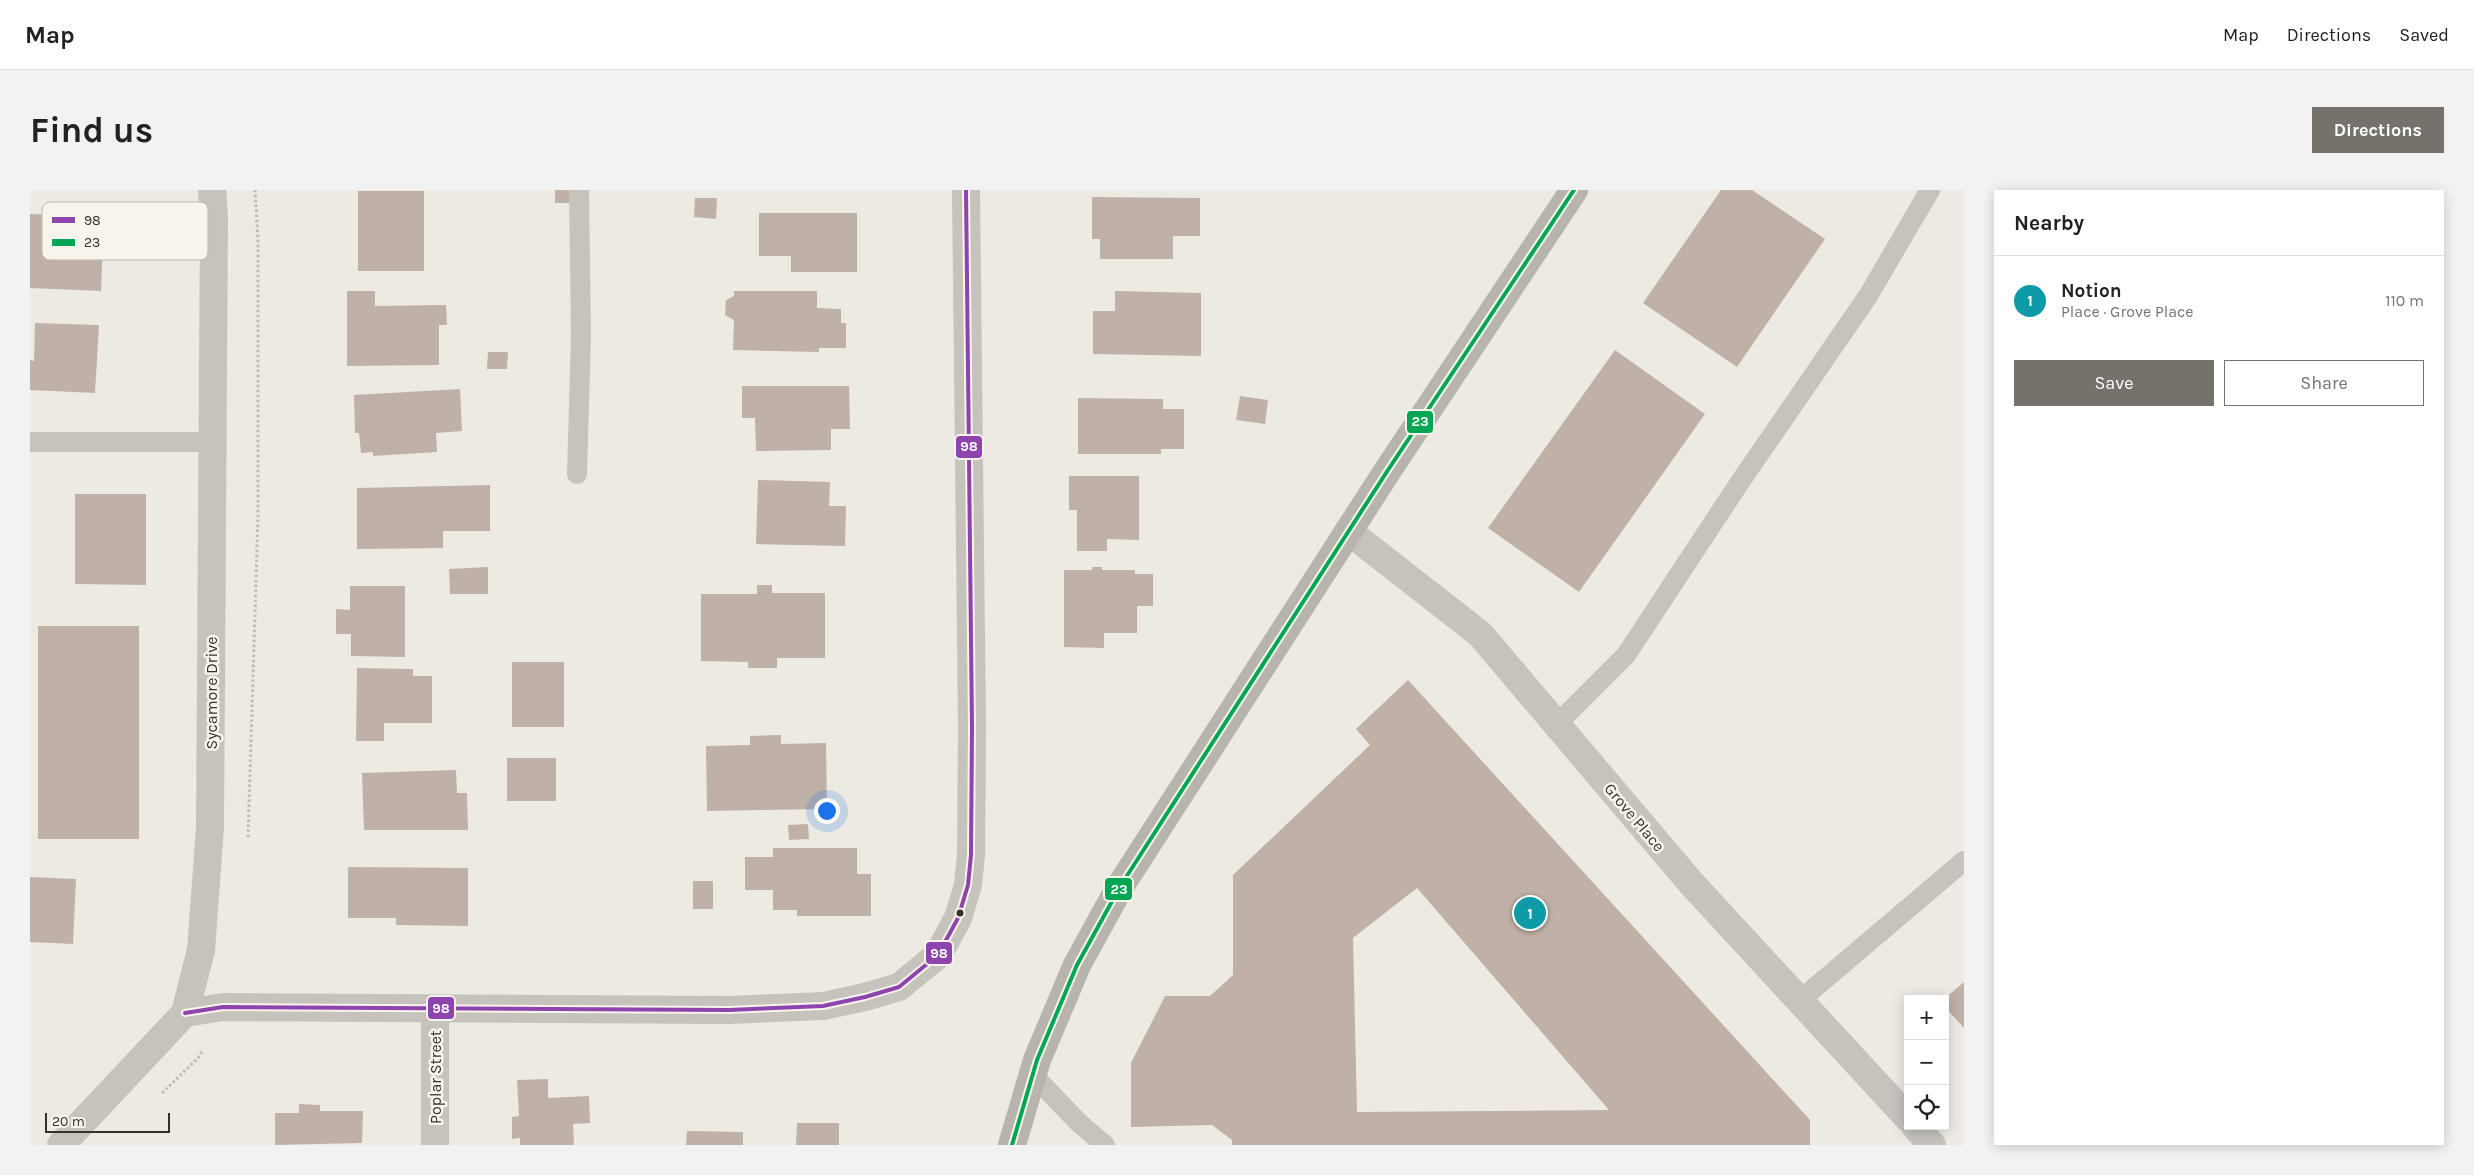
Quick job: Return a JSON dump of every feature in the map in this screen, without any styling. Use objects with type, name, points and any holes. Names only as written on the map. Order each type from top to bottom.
[{"type":"main road","points":[[1012,1145],[1033,1075],[1077,965],[1121,886],[1348,531],[1574,190]]},
{"type":"street","name":"Sycamore Drive","points":[[61,1145],[185,1013],[201,950],[210,827],[213,442],[212,190]]},
{"type":"street","points":[[185,1013],[223,1008],[729,1010],[823,1006],[899,987],[938,956],[958,918],[968,885],[971,855],[972,718],[966,190]]},
{"type":"street","name":"Grove Place","points":[[1348,531],[1480,634],[1692,884],[1904,1114]]},
{"type":"street","name":"Poplar Street","points":[[434,1145],[435,1010]]},
{"type":"street","points":[[1919,1130],[1932,1145]]},
{"type":"lane","points":[[577,474],[581,335],[579,190]]},
{"type":"lane","points":[[1557,724],[1626,655],[1740,482],[1868,296],[1930,190]]},
{"type":"lane","points":[[30,442],[213,442]]},
{"type":"lane","points":[[1799,1000],[1964,861]]},
{"type":"lane","points":[[1033,1075],[1078,1122],[1105,1145]]},
{"type":"building","points":[[555,190],[570,190],[570,203],[555,203]]},
{"type":"building","points":[[1721,190],[1752,190],[1825,239],[1737,367],[1643,303]]},
{"type":"building","points":[[358,191],[424,191],[424,271],[358,271]]},
{"type":"building","points":[[1092,197],[1200,198],[1200,236],[1173,236],[1173,259],[1100,259],[1100,239],[1092,239]]},
{"type":"building","points":[[695,198],[717,198],[716,219],[694,217]]},
{"type":"building","points":[[759,213],[857,213],[857,272],[791,272],[791,256],[759,256]]},
{"type":"building","points":[[30,214],[42,214],[42,260],[102,260],[101,291],[30,288]]},
{"type":"building","points":[[347,291],[375,291],[375,306],[446,305],[447,325],[439,325],[439,365],[347,366]]},
{"type":"building","points":[[734,291],[817,291],[817,308],[841,309],[841,323],[846,323],[846,348],[819,348],[819,352],[733,350],[734,320],[725,315],[726,300],[734,296]]},
{"type":"building","points":[[1115,291],[1201,293],[1201,356],[1093,354],[1093,311],[1115,311]]},
{"type":"building","points":[[35,323],[99,325],[95,393],[30,390],[30,360],[34,361]]},
{"type":"building","points":[[1615,350],[1705,414],[1579,592],[1488,528]]},
{"type":"building","points":[[488,352],[508,352],[507,369],[487,369]]},
{"type":"building","points":[[742,386],[849,386],[850,429],[831,429],[831,450],[756,451],[755,418],[742,418]]},
{"type":"building","points":[[460,389],[462,431],[436,433],[437,452],[373,456],[373,452],[361,453],[359,433],[355,433],[354,395]]},
{"type":"building","points":[[1240,396],[1268,400],[1265,424],[1236,420]]},
{"type":"building","points":[[1078,398],[1163,399],[1163,409],[1184,409],[1184,449],[1161,449],[1161,454],[1078,454]]},
{"type":"building","points":[[1069,476],[1139,476],[1139,540],[1107,539],[1107,551],[1077,551],[1077,510],[1069,510]]},
{"type":"building","points":[[758,480],[830,482],[829,506],[846,506],[845,546],[756,544]]},
{"type":"building","points":[[490,485],[490,531],[443,531],[443,548],[357,549],[357,488]]},
{"type":"building","points":[[75,494],[146,494],[146,585],[75,584]]},
{"type":"building","points":[[488,567],[488,594],[450,594],[449,569]]},
{"type":"building","points":[[1092,567],[1102,567],[1102,570],[1135,570],[1135,574],[1153,574],[1153,606],[1137,606],[1137,633],[1104,633],[1104,648],[1064,647],[1064,570],[1092,570]]},
{"type":"building","points":[[757,585],[772,585],[772,593],[825,593],[825,658],[777,658],[777,668],[748,668],[748,662],[701,661],[701,594],[757,594]]},
{"type":"building","points":[[350,586],[405,586],[405,657],[351,656],[351,634],[336,634],[336,609],[350,610]]},
{"type":"building","points":[[38,626],[139,626],[139,839],[38,839]]},
{"type":"building","points":[[512,662],[564,662],[564,727],[512,727]]},
{"type":"building","points":[[357,668],[413,669],[413,676],[432,676],[432,723],[384,723],[384,741],[356,741]]},
{"type":"building","points":[[1408,680],[1810,1120],[1810,1145],[1232,1145],[1232,1140],[1212,1125],[1131,1127],[1131,1063],[1165,996],[1210,996],[1233,975],[1233,875],[1370,745],[1356,729]],"holes":[[[1417,888],[1609,1110],[1357,1112],[1353,938]]]},
{"type":"building","points":[[781,735],[781,744],[826,743],[827,809],[707,811],[706,746],[750,745],[750,736]]},
{"type":"building","points":[[507,758],[556,758],[556,801],[507,801]]},
{"type":"building","points":[[456,770],[457,793],[467,793],[468,830],[364,830],[362,773]]},
{"type":"building","points":[[808,824],[809,839],[789,840],[788,825]]},
{"type":"building","points":[[773,848],[857,848],[857,874],[871,874],[871,916],[797,916],[797,910],[773,910],[773,890],[745,890],[745,857],[773,857]]},
{"type":"building","points":[[348,867],[468,868],[468,926],[396,925],[396,918],[348,918]]},
{"type":"building","points":[[30,877],[76,879],[73,944],[30,942]]},
{"type":"building","points":[[693,881],[713,881],[713,909],[693,909]]},
{"type":"building","points":[[1964,982],[1964,1028],[1949,1011],[1949,995]]},
{"type":"building","points":[[548,1079],[548,1098],[589,1096],[590,1123],[573,1124],[574,1145],[520,1145],[520,1138],[512,1139],[512,1117],[519,1116],[517,1080]]},
{"type":"building","points":[[299,1104],[320,1105],[320,1111],[363,1111],[362,1143],[275,1145],[275,1113],[299,1113]]},
{"type":"building","points":[[797,1123],[839,1123],[839,1145],[796,1145]]},
{"type":"building","points":[[687,1131],[743,1132],[743,1145],[686,1145]]},
{"type":"transit line","name":"98","points":[[185,1013],[223,1007],[729,1010],[823,1006],[899,987],[938,955],[958,918],[968,885],[971,855],[972,727],[966,190]]},
{"type":"transit line","name":"23","points":[[1012,1145],[1037,1060],[1077,965],[1121,885],[1386,473],[1574,190]]},
{"type":"place","name":"Notion","points":[[1530,913]]}]
